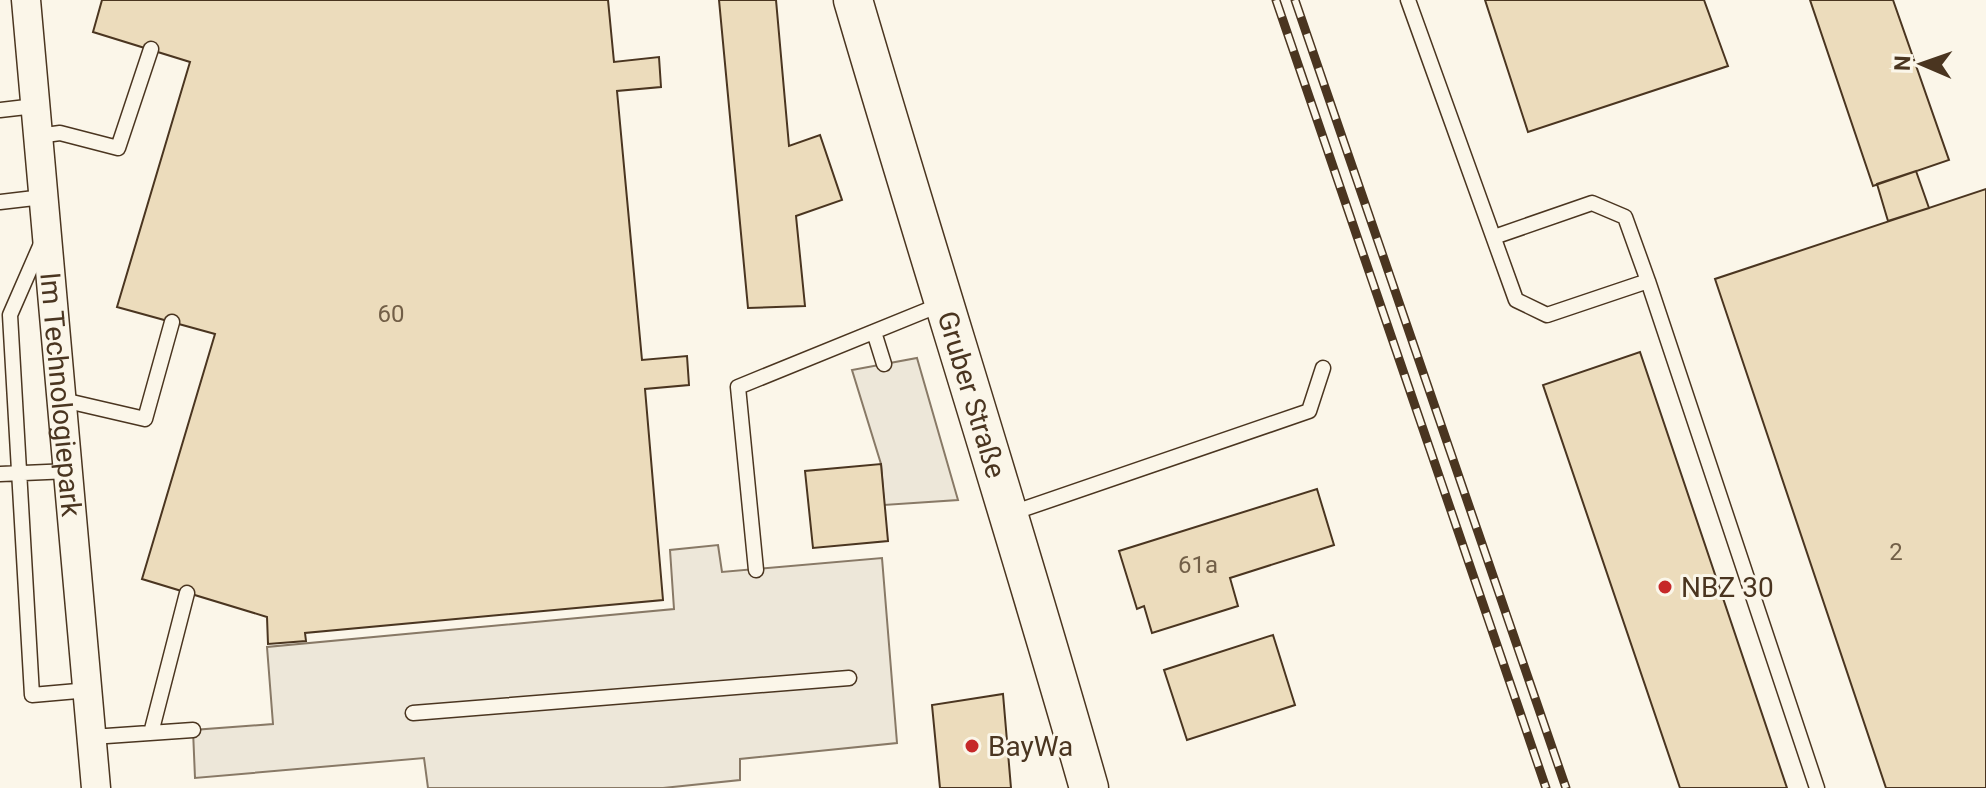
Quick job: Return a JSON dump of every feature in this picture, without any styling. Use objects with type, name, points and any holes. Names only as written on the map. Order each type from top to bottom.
[{"type":"street","name":"Im Technologiepark","points":[[26,0],[96,788]]},
{"type":"street","name":"Gruber Straße","points":[[853,0],[943,304],[1011,514],[1089,788]]},
{"type":"lane","points":[[1408,0],[1516,300],[1547,315],[1648,281]]},
{"type":"lane","points":[[38,136],[60,133],[118,148],[151,49]]},
{"type":"lane","points":[[0,110],[35,106]]},
{"type":"lane","points":[[0,202],[43,197]]},
{"type":"lane","points":[[1494,237],[1592,203],[1625,217],[1817,788]]},
{"type":"lane","points":[[47,229],[10,315],[32,695],[89,690]]},
{"type":"lane","points":[[756,570],[738,387],[943,304]]},
{"type":"lane","points":[[63,400],[145,419],[172,322]]},
{"type":"lane","points":[[874,332],[884,364]]},
{"type":"lane","points":[[1011,514],[1309,411],[1323,368]]},
{"type":"lane","points":[[0,474],[70,471]]},
{"type":"lane","points":[[151,733],[187,593]]},
{"type":"lane","points":[[413,713],[849,678]]},
{"type":"lane","points":[[92,737],[193,730]]},
{"type":"shaded area","points":[[917,358],[958,500],[884,505],[881,464],[852,370]]},
{"type":"shaded area","points":[[718,545],[722,572],[882,558],[897,743],[740,759],[740,780],[663,788],[428,788],[424,758],[195,778],[193,730],[273,724],[267,647],[674,609],[670,550]]},
{"type":"building","points":[[102,0],[608,0],[614,62],[659,57],[661,87],[617,91],[642,360],[687,356],[689,385],[645,389],[663,600],[305,633],[306,641],[268,644],[267,617],[142,579],[215,334],[117,307],[190,62],[93,32]]},
{"type":"building","points":[[719,0],[776,0],[789,146],[820,135],[842,200],[796,216],[805,306],[748,308]]},
{"type":"building","points":[[1485,0],[1704,0],[1728,66],[1528,132]]},
{"type":"building","points":[[1810,0],[1893,0],[1949,160],[1873,186]]},
{"type":"building","points":[[1916,171],[1929,208],[1888,221],[1877,184]]},
{"type":"building","points":[[1986,189],[1986,788],[1886,788],[1715,279]]},
{"type":"building","name":"NBZ 30","points":[[1640,352],[1787,788],[1680,788],[1543,385]]},
{"type":"building","points":[[881,464],[888,541],[813,548],[805,471]]},
{"type":"building","points":[[1317,489],[1334,545],[1230,578],[1238,606],[1152,633],[1144,606],[1137,609],[1119,551]]},
{"type":"building","points":[[1273,635],[1295,705],[1187,740],[1164,670]]},
{"type":"building","name":"BayWa","points":[[1003,694],[1011,788],[940,788],[932,705]]},
{"type":"railway","points":[[1276,0],[1546,788]]},
{"type":"railway","points":[[1295,0],[1566,788]]},
{"type":"place","name":"NBZ 30","points":[[1665,587]]},
{"type":"place","name":"BayWa","points":[[972,746]]}]
